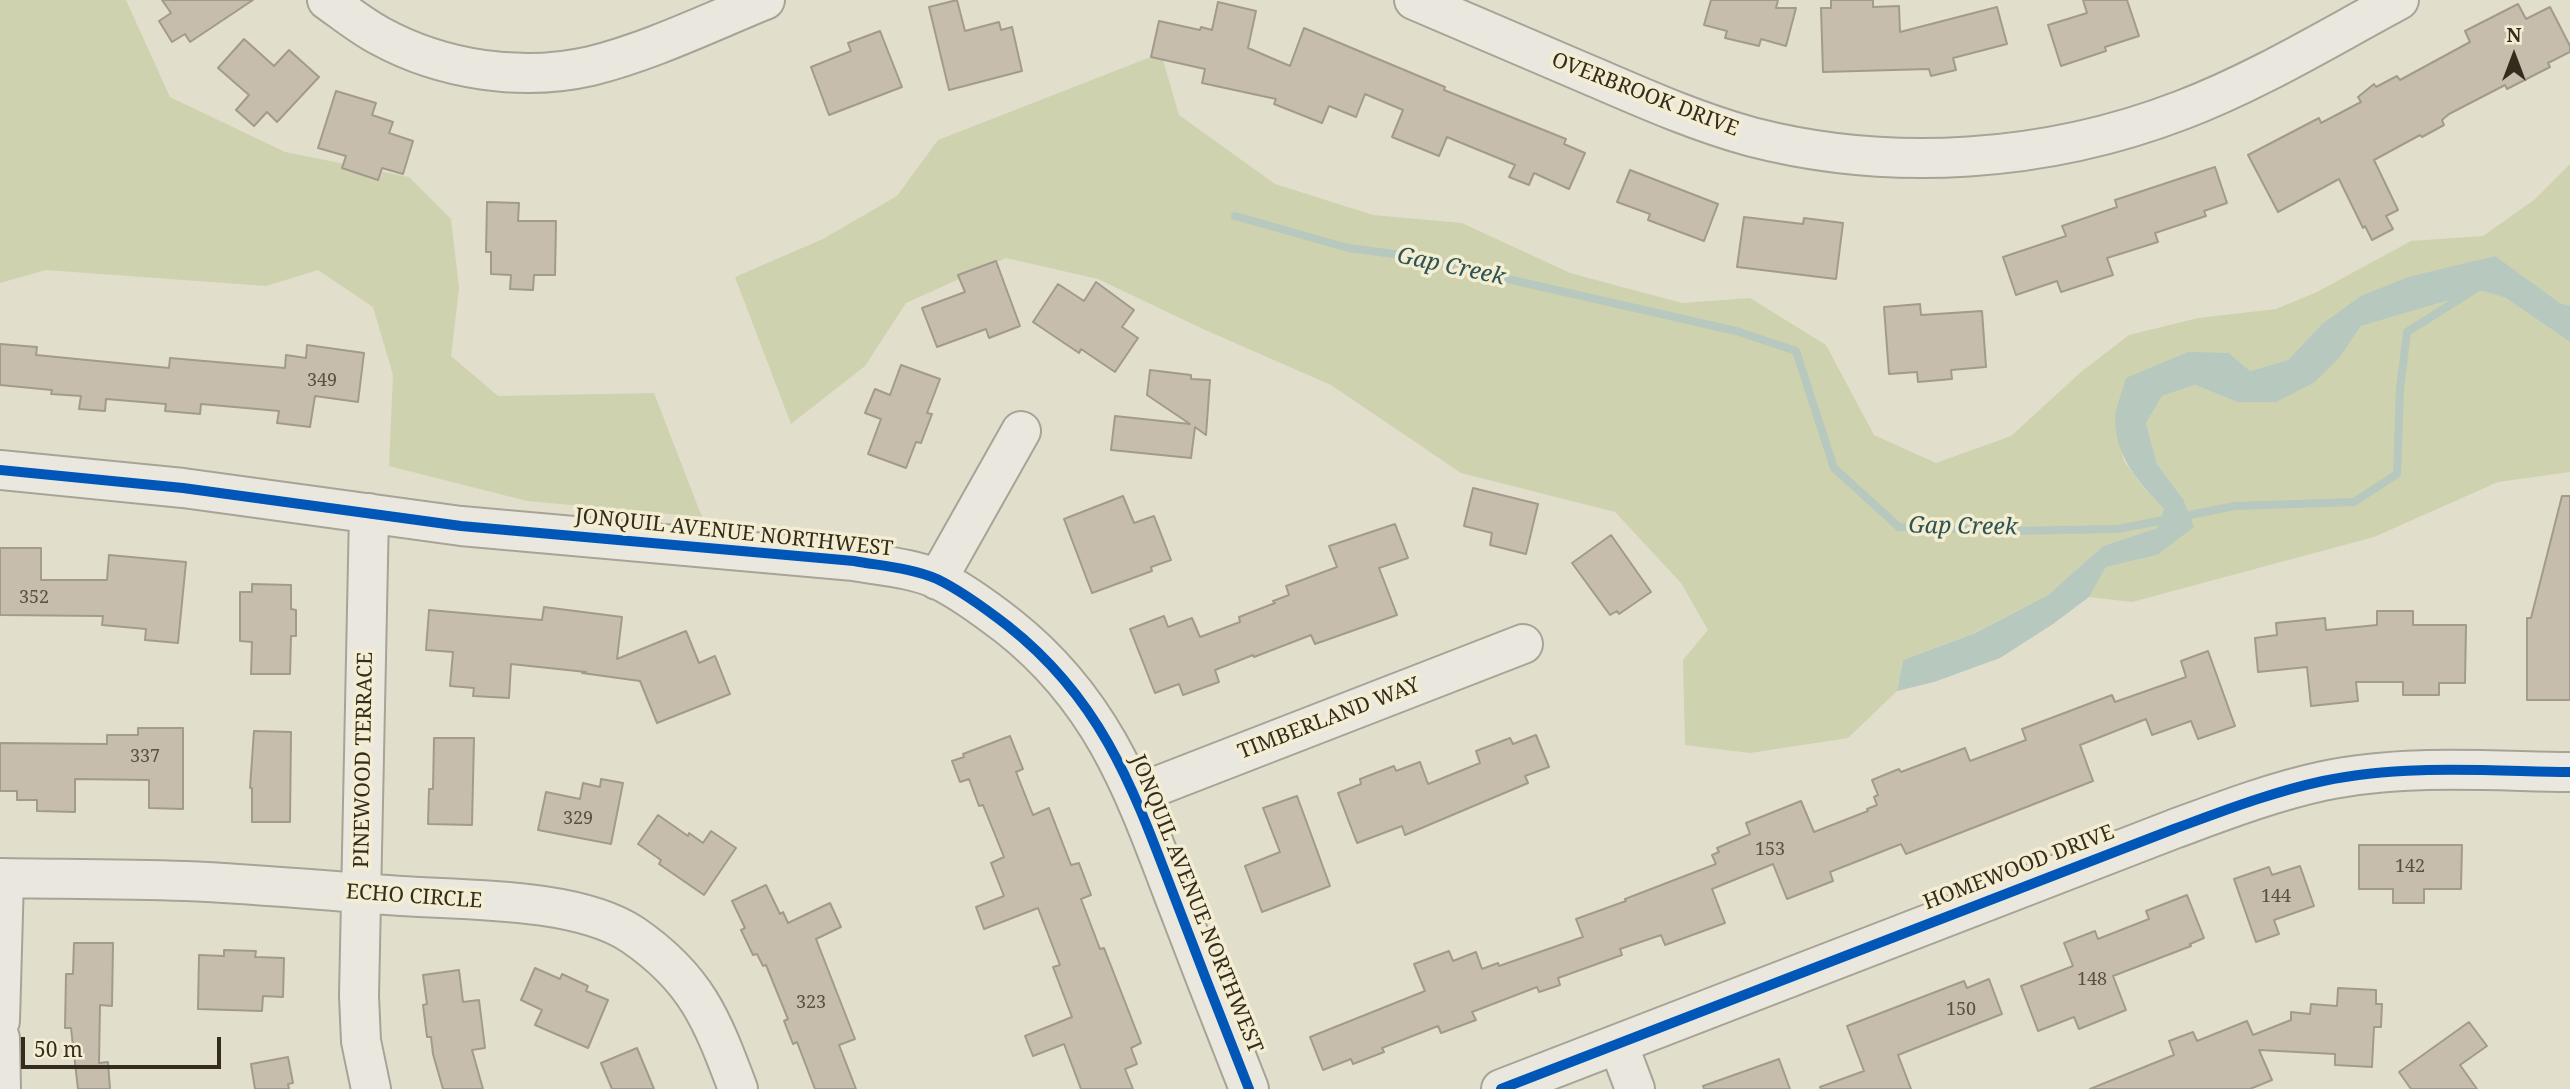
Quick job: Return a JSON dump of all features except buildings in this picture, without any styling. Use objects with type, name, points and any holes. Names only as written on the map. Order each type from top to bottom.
[{"type":"street","points":[[327,0],[379,36],[417,53],[458,65],[505,72],[527,72],[572,69],[637,53],[765,0]]},
{"type":"street","name":"OVERBROOK DRIVE","points":[[1414,0],[1470,11],[1660,106],[1752,136],[1847,153],[1908,157],[1969,156],[2035,150],[2106,135],[2182,110],[2243,83],[2397,0]]},
{"type":"street","points":[[937,579],[1021,431]]},
{"type":"street","name":"JONQUIL AVENUE NORTHWEST","points":[[0,470],[183,488],[461,526],[854,561],[937,579],[985,608],[1030,643],[1066,679],[1096,719],[1134,795],[1249,1089]]},
{"type":"street","name":"PINEWOOD TERRACE","points":[[369,513],[360,1007],[361,1041],[371,1089]]},
{"type":"street","name":"TIMBERLAND WAY","points":[[1134,795],[1523,643]]},
{"type":"street","name":"HOMEWOOD DRIVE","points":[[1501,1089],[2161,834],[2272,794],[2323,781],[2389,772],[2570,772]]},
{"type":"street","points":[[0,1021],[2,878]]},
{"type":"street","name":"ECHO CIRCLE","points":[[2,878],[185,881],[557,908],[595,918],[632,934],[678,972],[701,1001],[738,1089]]},
{"type":"street","points":[[0,1038],[1,1089]]},
{"type":"street","points":[[1618,1044],[1635,1089]]},
{"type":"green space","points":[[0,0],[126,0],[170,97],[285,152],[409,177],[451,219],[459,288],[451,356],[498,396],[654,393],[702,517],[527,501],[389,466],[393,375],[373,307],[318,270],[266,286],[46,270],[0,283]]},
{"type":"green space","points":[[1161,53],[1179,115],[1275,184],[1373,215],[1462,223],[1570,273],[1682,303],[1750,298],[1826,345],[1874,435],[1936,463],[2011,436],[2081,372],[2129,335],[2198,318],[2276,309],[2317,292],[2411,241],[2483,236],[2534,200],[2570,164],[2570,306],[2560,303],[2494,256],[2456,267],[2322,324],[2288,360],[2250,371],[2229,353],[2127,378],[2115,420],[2124,461],[2164,509],[2157,528],[2103,546],[2048,595],[1974,633],[1903,660],[1897,691],[1848,738],[1750,753],[1685,745],[1683,660],[1708,630],[1681,583],[1615,512],[1461,473],[1331,385],[1098,279],[1006,258],[906,303],[865,366],[791,424],[735,277],[823,239],[897,196],[938,140]]},
{"type":"green space","points":[[2491,288],[2570,342],[2570,472],[2498,482],[2374,537],[2132,602],[2089,597],[2106,567],[2157,555],[2183,499],[2157,464],[2146,423],[2162,396],[2195,385],[2237,402],[2340,357],[2361,326]]},
{"type":"shaded area","points":[[2495,256],[2560,303],[2570,306],[2570,342],[2491,288],[2361,326],[2340,357],[2315,382],[2276,402],[2237,402],[2195,385],[2162,396],[2146,423],[2157,464],[2183,499],[2194,527],[2157,555],[2106,567],[2089,597],[2000,658],[1934,682],[1897,691],[1903,660],[1975,633],[2048,595],[2103,546],[2157,528],[2164,509],[2131,469],[2116,434],[2115,415],[2126,378],[2188,352],[2229,353],[2250,371],[2288,360],[2322,324],[2361,296],[2408,277]]},
{"type":"waterway","name":"Gap Creek","points":[[1235,216],[1348,248],[1402,255],[1736,331],[1796,351],[1834,468],[1899,527],[2009,531],[2118,529],[2235,506],[2354,502],[2397,474],[2400,389],[2407,332],[2480,286],[2504,293]]},
{"type":"cycle path","points":[[0,470],[183,488],[461,526],[854,561],[907,570],[937,579],[991,613],[1041,655],[1092,717],[1112,751],[1146,822],[1249,1089]]},
{"type":"cycle path","points":[[1501,1089],[2174,829],[2285,791],[2323,781],[2384,772],[2570,772]]}]
